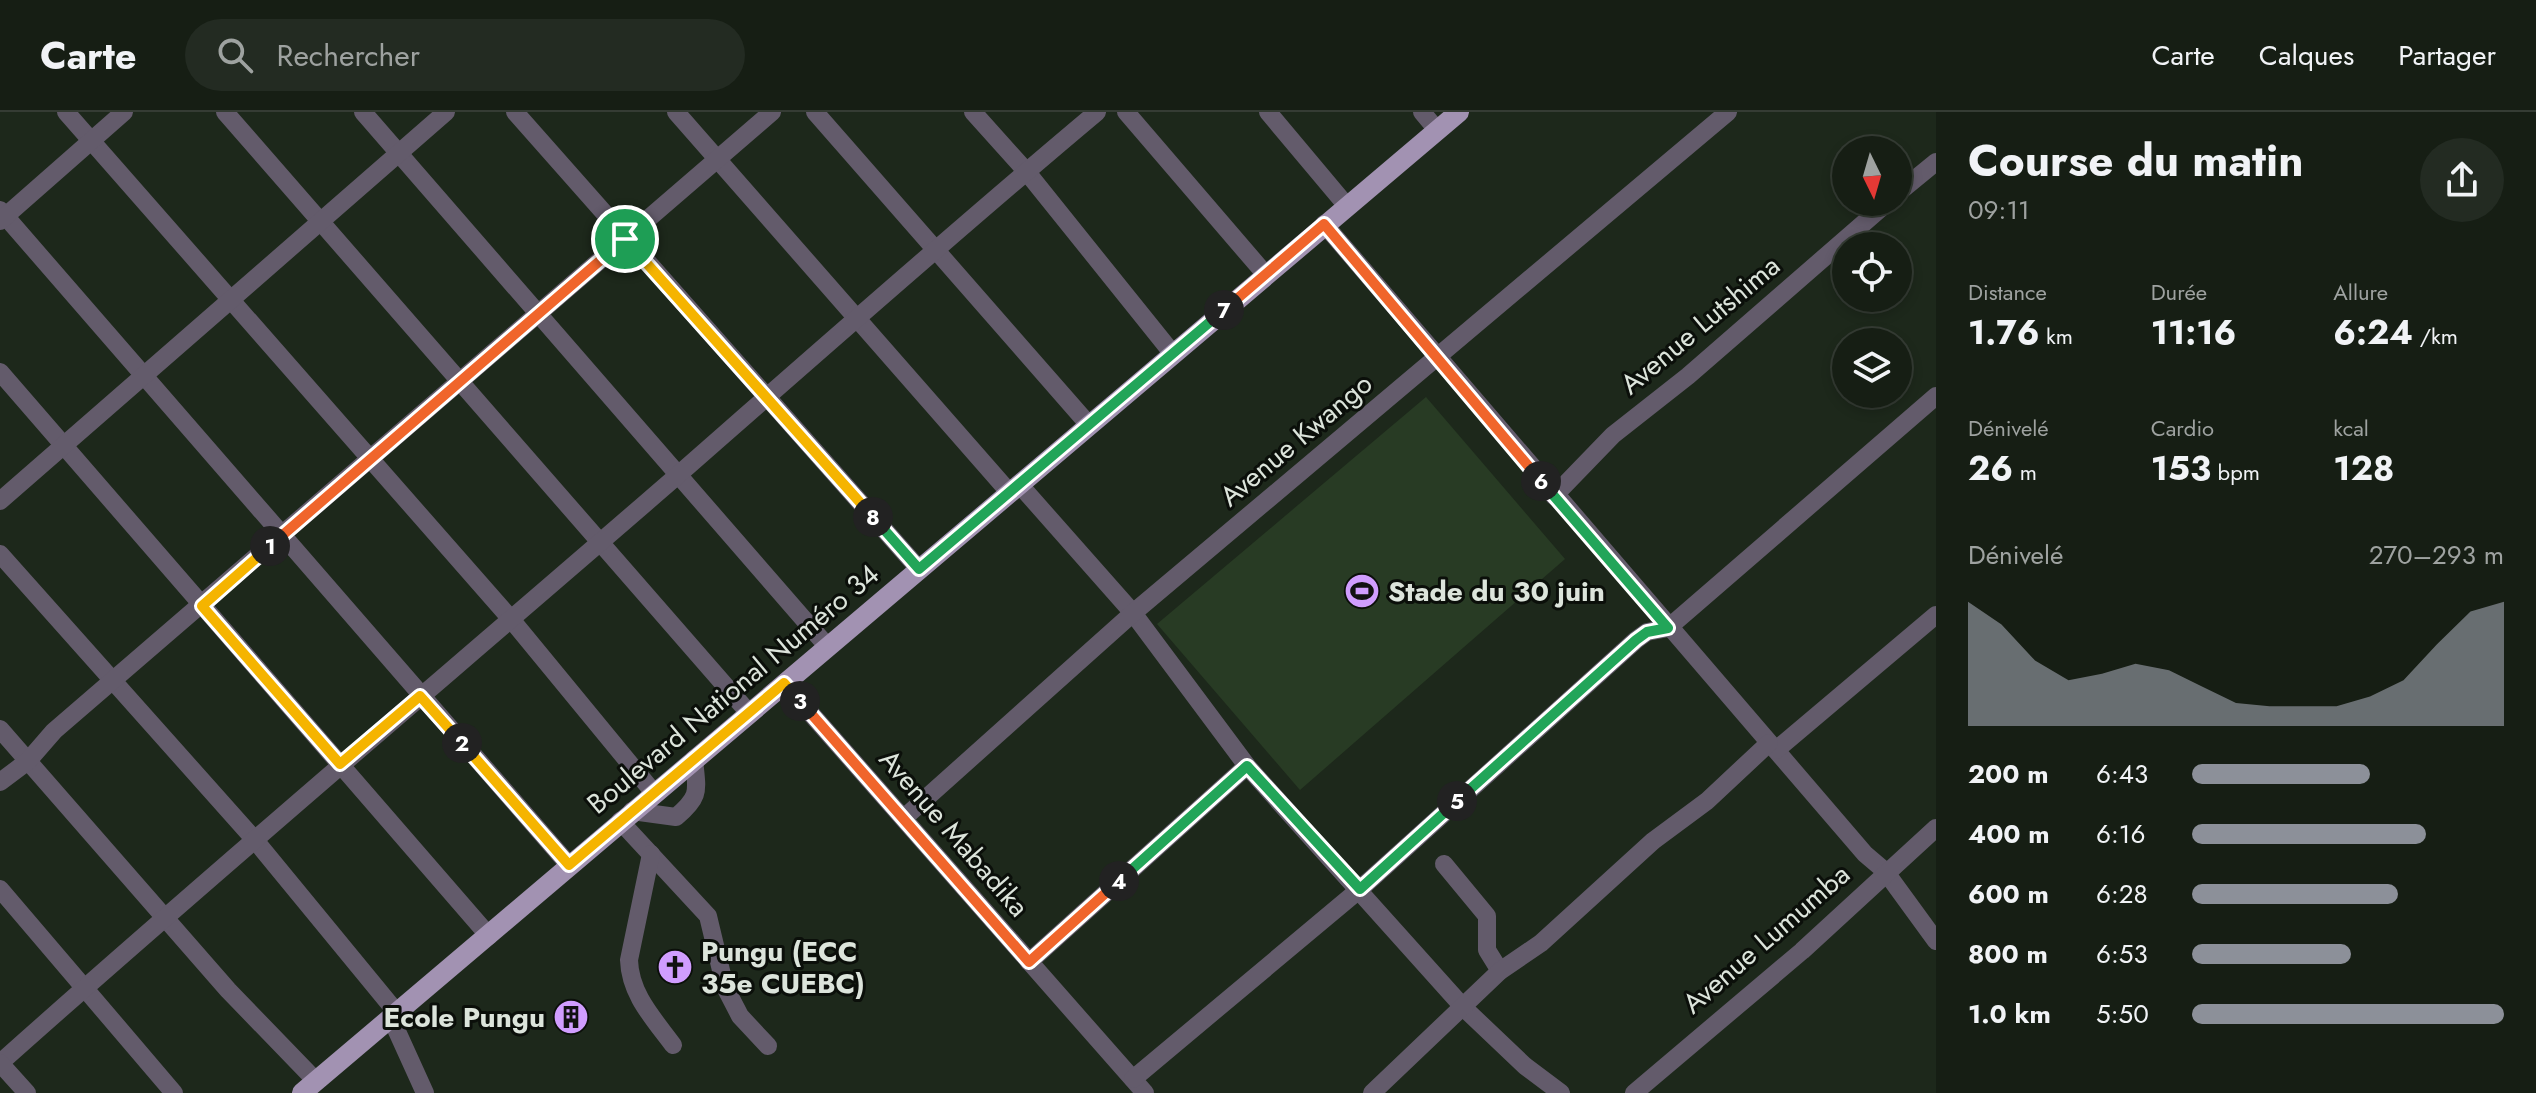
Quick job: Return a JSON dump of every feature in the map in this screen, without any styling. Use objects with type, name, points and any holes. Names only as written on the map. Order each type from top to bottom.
[{"type":"main road","name":"Boulevard National Numéro 34","points":[[309,1087],[1459,112]]},
{"type":"street","points":[[66,112],[510,618],[654,793]]},
{"type":"street","points":[[124,112],[2,216],[145,376],[569,865]]},
{"type":"street","points":[[225,112],[749,713]]},
{"type":"street","points":[[363,112],[827,646]]},
{"type":"street","points":[[0,501],[233,302],[446,112]]},
{"type":"street","points":[[515,112],[919,569]]},
{"type":"street","points":[[676,112],[855,316],[1133,613],[1247,766],[1464,1008],[1525,1066],[1561,1093]]},
{"type":"street","points":[[0,782],[28,761],[54,731],[772,112]]},
{"type":"street","points":[[815,112],[1089,425]]},
{"type":"street","points":[[973,112],[1026,171],[1173,354]]},
{"type":"street","points":[[27,1093],[0,1063],[163,917],[679,473],[855,316],[1097,112]]},
{"type":"street","points":[[1126,112],[1266,275]]},
{"type":"street","points":[[1268,112],[1346,205]]},
{"type":"street","points":[[1422,112],[1437,130]]},
{"type":"street","name":"Avenue Kwango","points":[[905,817],[1133,613],[1728,112]]},
{"type":"street","points":[[1912,182],[1936,162]]},
{"type":"street","name":"Avenue Lutshima","points":[[1554,496],[1613,435],[1688,376],[1872,216]]},
{"type":"street","points":[[1324,224],[1668,628],[1865,854],[1885,871],[1936,941]]},
{"type":"street","points":[[0,372],[489,936]]},
{"type":"street","points":[[1139,1086],[1636,640],[1647,632],[1668,628],[1936,396]]},
{"type":"street","points":[[0,554],[254,839],[394,1015],[425,1093]]},
{"type":"street","points":[[1372,1093],[1500,971],[1541,943],[1653,841],[1707,801],[1936,615]]},
{"type":"street","name":"Avenue Mabadika","points":[[784,683],[1139,1086]]},
{"type":"street","points":[[0,729],[309,1087]]},
{"type":"street","points":[[626,816],[676,817],[694,802],[697,793],[694,759]]},
{"type":"street","points":[[1029,962],[1247,766]]},
{"type":"street","points":[[626,816],[651,854],[708,916],[725,987],[740,1016],[768,1046]]},
{"type":"street","name":"Avenue Lumumba","points":[[1634,1093],[1802,951],[1885,871],[1936,828]]},
{"type":"street","points":[[651,854],[629,960],[629,978],[641,1001],[673,1045]]},
{"type":"street","points":[[1444,864],[1487,916],[1487,950],[1500,971]]},
{"type":"street","points":[[0,889],[174,1093]]},
{"type":"green space","name":"Stade du 30 juin","points":[[1426,397],[1565,559],[1300,790],[1157,624]]},
{"type":"place","name":"Stade du 30 juin","points":[[1362,591]]},
{"type":"place","name":"Pungu (ECC 35e CUEBC)","points":[[675,967]]},
{"type":"place","name":"Ecole Pungu","points":[[571,1017]]},
{"type":"route","points":[[1324,224],[1668,628],[1647,632],[1636,640],[1360,889],[1247,766],[1029,962],[905,817],[784,683],[569,865],[420,696],[340,764],[202,606],[625,239],[919,569],[1324,224]]}]
